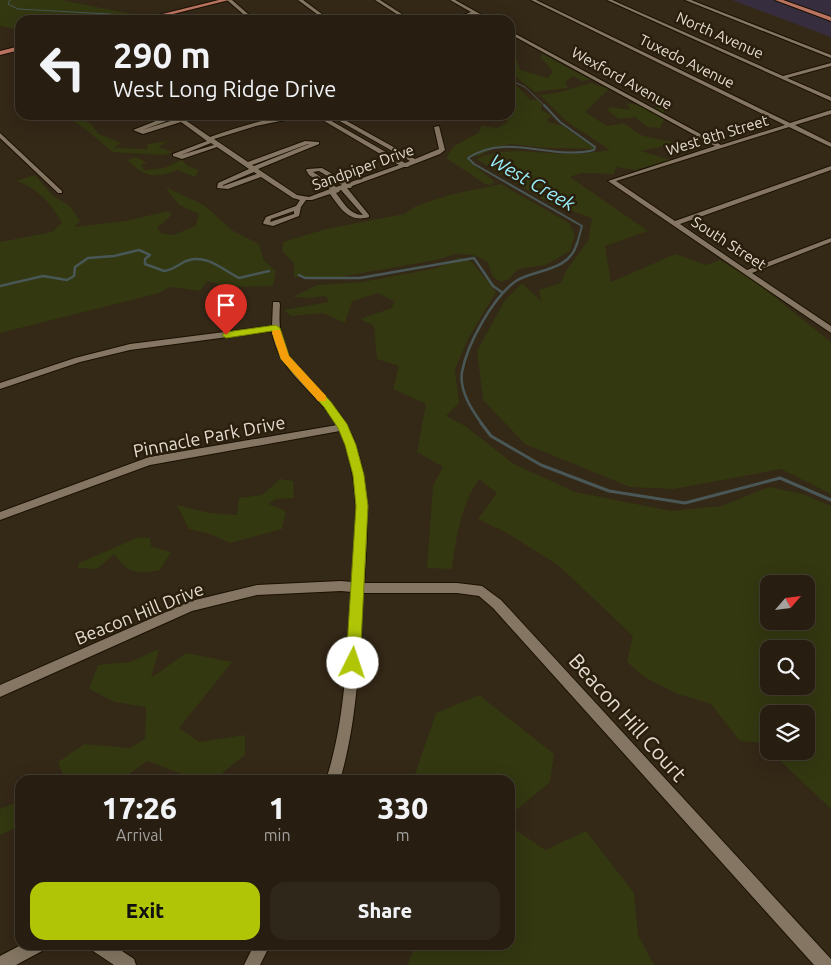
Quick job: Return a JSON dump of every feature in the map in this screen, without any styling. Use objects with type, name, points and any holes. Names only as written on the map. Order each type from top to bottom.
[{"type":"main road","points":[[162,15],[227,0]]},
{"type":"main road","points":[[778,0],[831,19]]},
{"type":"main road","points":[[0,53],[15,49]]},
{"type":"street","points":[[227,0],[246,15]]},
{"type":"street","points":[[300,0],[321,15]]},
{"type":"street","points":[[377,0],[401,15]]},
{"type":"street","points":[[452,0],[480,15]]},
{"type":"street","name":"Tuxedo Avenue","points":[[533,0],[831,145]]},
{"type":"street","name":"North Avenue","points":[[609,0],[831,99]]},
{"type":"street","points":[[687,0],[831,57]]},
{"type":"street","points":[[466,15],[474,12]]},
{"type":"street","name":"Wexford Avenue","points":[[515,35],[721,147]]},
{"type":"street","points":[[784,77],[831,64]]},
{"type":"street","name":"West 8th Street","points":[[611,181],[831,112]]},
{"type":"street","points":[[168,120],[136,130],[143,132],[170,120]]},
{"type":"street","name":"Sandpiper Drive","points":[[181,120],[253,170],[295,197],[304,199],[315,199],[341,190],[406,166],[442,150],[437,127]]},
{"type":"street","points":[[218,146],[182,157],[176,156],[178,153],[210,140],[255,124],[277,120]]},
{"type":"street","points":[[326,120],[406,166]]},
{"type":"street","points":[[341,120],[416,162]]},
{"type":"street","points":[[0,135],[60,192]]},
{"type":"street","points":[[246,165],[307,142],[317,143],[220,184],[219,187],[226,188],[261,175]]},
{"type":"street","points":[[674,224],[831,168]]},
{"type":"street","points":[[320,169],[341,190],[311,174],[309,170],[320,169]]},
{"type":"street","name":"South Street","points":[[611,181],[831,330]]},
{"type":"street","points":[[298,207],[304,199]]},
{"type":"street","points":[[748,272],[831,240]]},
{"type":"street","points":[[276,304],[276,328],[284,357],[328,405],[343,427],[351,445],[358,475],[362,506],[351,683],[340,762],[335,775]]},
{"type":"street","points":[[0,386],[78,360],[130,347],[276,328]]},
{"type":"street","name":"Pinnacle Park Drive","points":[[0,516],[149,461],[343,427]]},
{"type":"street","name":"Beacon Hill Drive","points":[[0,691],[191,606],[257,590],[341,586],[358,588]]},
{"type":"street","name":"Beacon Hill Court","points":[[358,588],[457,588],[482,591],[497,604],[825,965]]},
{"type":"street","points":[[0,965],[27,950]]},
{"type":"street","points":[[106,950],[128,965]]},
{"type":"street","points":[[252,965],[260,950]]},
{"type":"shaded area","points":[[732,0],[831,0],[831,37]]},
{"type":"green space","points":[[0,0],[61,0],[137,15],[15,15],[15,29],[0,26]]},
{"type":"green space","points":[[543,54],[591,80],[582,81],[573,76],[565,82],[568,88],[535,92],[516,77],[515,56],[520,70],[548,78],[553,71],[540,57]]},
{"type":"green space","points":[[591,83],[609,89],[585,112],[607,126],[623,123],[643,136],[678,143],[641,151],[670,160],[635,170],[616,167],[614,174],[581,173],[570,177],[648,231],[605,246],[611,282],[675,254],[706,265],[720,260],[756,282],[831,342],[831,494],[781,469],[674,489],[630,487],[525,444],[483,400],[477,351],[505,300],[522,283],[541,301],[539,290],[561,283],[567,269],[588,241],[592,218],[549,203],[476,159],[500,152],[512,151],[572,154],[610,150],[566,121],[540,95],[556,93]]},
{"type":"green space","points":[[515,85],[530,100],[538,100],[542,105],[541,110],[552,116],[547,119],[549,123],[561,125],[597,149],[546,148],[510,144],[494,148],[479,156],[466,157],[495,182],[490,185],[485,184],[446,158],[454,146],[478,133],[482,126],[497,128],[508,122],[507,120],[515,120]]},
{"type":"green space","points":[[627,103],[664,109],[664,120],[660,128],[647,127],[635,117],[619,119],[607,110],[611,107],[630,110]]},
{"type":"green space","points":[[72,120],[84,120],[90,123],[99,134],[121,143],[114,148],[148,149],[147,144],[169,141],[158,147],[173,152],[164,155],[112,152],[88,131]]},
{"type":"green space","points":[[136,157],[147,163],[141,165],[144,170],[164,168],[182,160],[188,166],[199,170],[195,177],[177,170],[162,175],[150,175],[138,170],[127,160]]},
{"type":"green space","points":[[35,175],[53,196],[70,206],[80,221],[74,227],[125,221],[168,211],[172,215],[157,228],[161,233],[173,235],[196,226],[199,214],[179,205],[165,187],[204,205],[233,231],[259,244],[264,261],[276,271],[273,286],[229,287],[207,281],[200,291],[170,287],[159,293],[0,333],[0,242],[52,232],[62,223],[54,209],[37,192],[16,181]]},
{"type":"green space","points":[[501,184],[569,223],[575,235],[570,251],[546,265],[518,269],[509,279],[501,282],[493,277],[487,261],[473,255],[456,254],[436,260],[334,278],[294,277],[294,263],[282,251],[283,242],[326,229],[404,214],[416,206],[449,195]]},
{"type":"green space","points":[[460,257],[472,262],[496,292],[468,339],[455,369],[459,403],[446,416],[465,426],[514,464],[575,492],[671,511],[721,506],[769,487],[803,494],[831,506],[831,809],[779,760],[815,760],[815,705],[760,705],[760,743],[740,741],[711,704],[678,694],[644,677],[627,662],[633,636],[558,565],[507,533],[478,519],[497,493],[479,479],[464,510],[452,569],[427,568],[433,486],[443,467],[417,452],[426,404],[393,389],[399,366],[377,359],[374,326],[360,319],[392,308],[394,301],[378,293],[352,301],[345,323],[323,313],[291,316],[284,310],[329,302],[326,296],[310,298],[293,297],[317,285],[362,282],[437,268]]},
{"type":"green space","points":[[280,479],[293,481],[294,498],[276,499],[268,504],[286,511],[282,529],[230,543],[210,534],[189,529],[177,505],[210,513],[237,515],[239,498],[262,495]]},
{"type":"green space","points":[[139,537],[150,538],[151,547],[171,552],[160,570],[134,571],[124,566],[114,554],[97,569],[78,568],[79,563]]},
{"type":"green space","points":[[159,649],[151,678],[186,653],[232,662],[179,728],[200,742],[245,735],[245,755],[222,773],[226,775],[184,775],[147,761],[128,775],[63,775],[58,762],[84,744],[130,748],[145,739],[146,707],[115,702],[89,689],[98,665],[130,662]]},
{"type":"green space","points":[[479,695],[554,754],[550,782],[515,811],[515,775],[415,775],[436,713]]},
{"type":"green space","points":[[15,803],[15,828],[0,835],[0,809]]},
{"type":"green space","points":[[515,829],[545,850],[586,831],[634,893],[638,935],[654,965],[407,965],[413,952],[412,950],[515,950]]},
{"type":"waterway","name":"West Creek","points":[[10,0],[8,4],[18,9],[113,15]]},
{"type":"waterway","name":"West Creek","points":[[515,82],[525,87],[544,105]]},
{"type":"waterway","name":"West Creek","points":[[544,105],[560,122],[595,147],[594,150],[562,152],[498,147],[468,158],[474,164],[582,226],[577,244]]},
{"type":"waterway","name":"West Creek","points":[[503,293],[516,281],[559,265],[573,252],[577,243]]},
{"type":"waterway","points":[[0,286],[43,276],[67,280],[74,276],[75,267],[88,258],[114,256],[139,250],[150,255],[145,259],[145,264],[164,271],[193,259],[207,261],[239,278],[269,271]]},
{"type":"waterway","points":[[299,275],[305,278],[360,278],[474,258],[493,286],[503,293]]},
{"type":"waterway","name":"West Creek","points":[[482,424],[464,393],[462,372],[475,335],[490,309],[503,293]]},
{"type":"waterway","name":"West Creek","points":[[481,423],[491,436],[541,465],[609,491],[685,503],[780,478],[831,500]]},
{"type":"slow traffic","points":[[277,333],[284,357],[322,399]]},
{"type":"route","points":[[226,335],[276,328],[284,357],[328,405],[343,427],[351,445],[358,475],[362,506],[353,663]]}]
